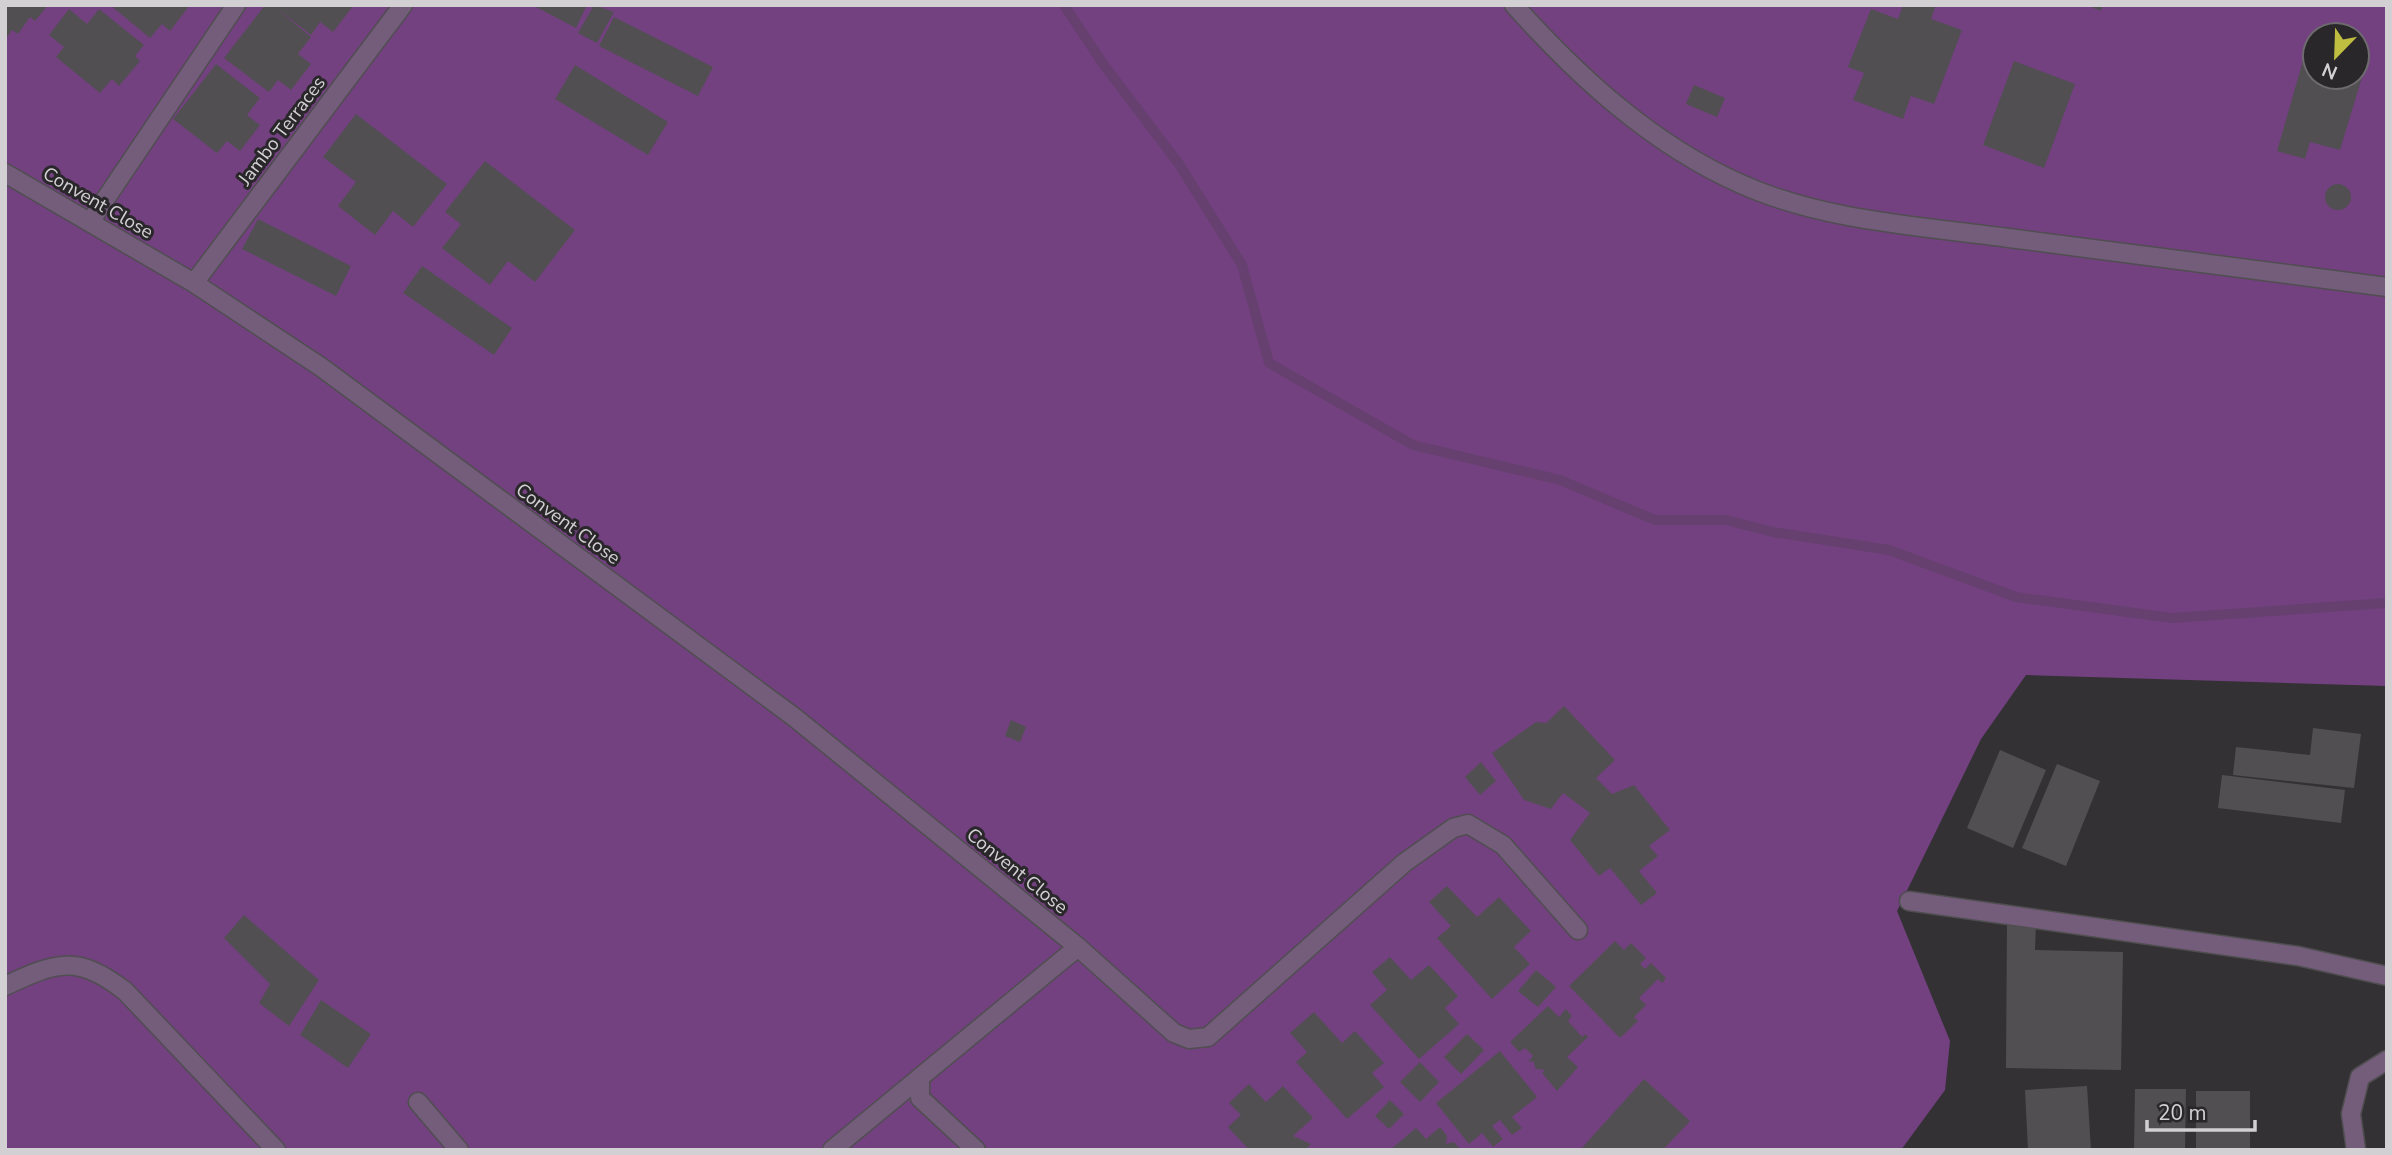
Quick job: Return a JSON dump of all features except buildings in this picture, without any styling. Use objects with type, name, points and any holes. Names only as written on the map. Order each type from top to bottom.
[{"type":"street","points":[[90,222],[236,5]]},
{"type":"street","name":"Jambo Terraces","points":[[194,283],[403,5]]},
{"type":"street","points":[[1514,5],[1602,96],[1677,149],[1738,183],[1782,201],[1948,229],[2387,287]]},
{"type":"street","name":"Convent Close","points":[[5,173],[194,283],[321,367],[794,717],[1078,947],[1174,1033],[1189,1038],[1208,1037],[1404,863],[1453,828],[1468,824],[1503,845],[1578,930]]},
{"type":"street","points":[[1909,901],[2298,956],[2387,976]]},
{"type":"street","points":[[832,1150],[1078,947]]},
{"type":"street","points":[[5,986],[48,966],[69,963],[93,970],[109,979],[125,991],[276,1150]]},
{"type":"street","points":[[2356,1150],[2351,1114],[2360,1077],[2387,1060]]},
{"type":"street","points":[[920,1077],[920,1098],[976,1150]]},
{"type":"street","points":[[418,1102],[458,1150]]},
{"type":"shaded area","points":[[5,5],[2387,5],[2387,686],[2026,675],[1981,739],[1897,911],[1950,1041],[1945,1090],[1901,1150],[5,1150]]},
{"type":"waterway","points":[[1064,5],[1104,65],[1179,164],[1242,265],[1269,363],[1413,445],[1560,480],[1655,520],[1726,520],[1773,532],[1889,550],[2016,597],[2172,618],[2387,603]]}]
